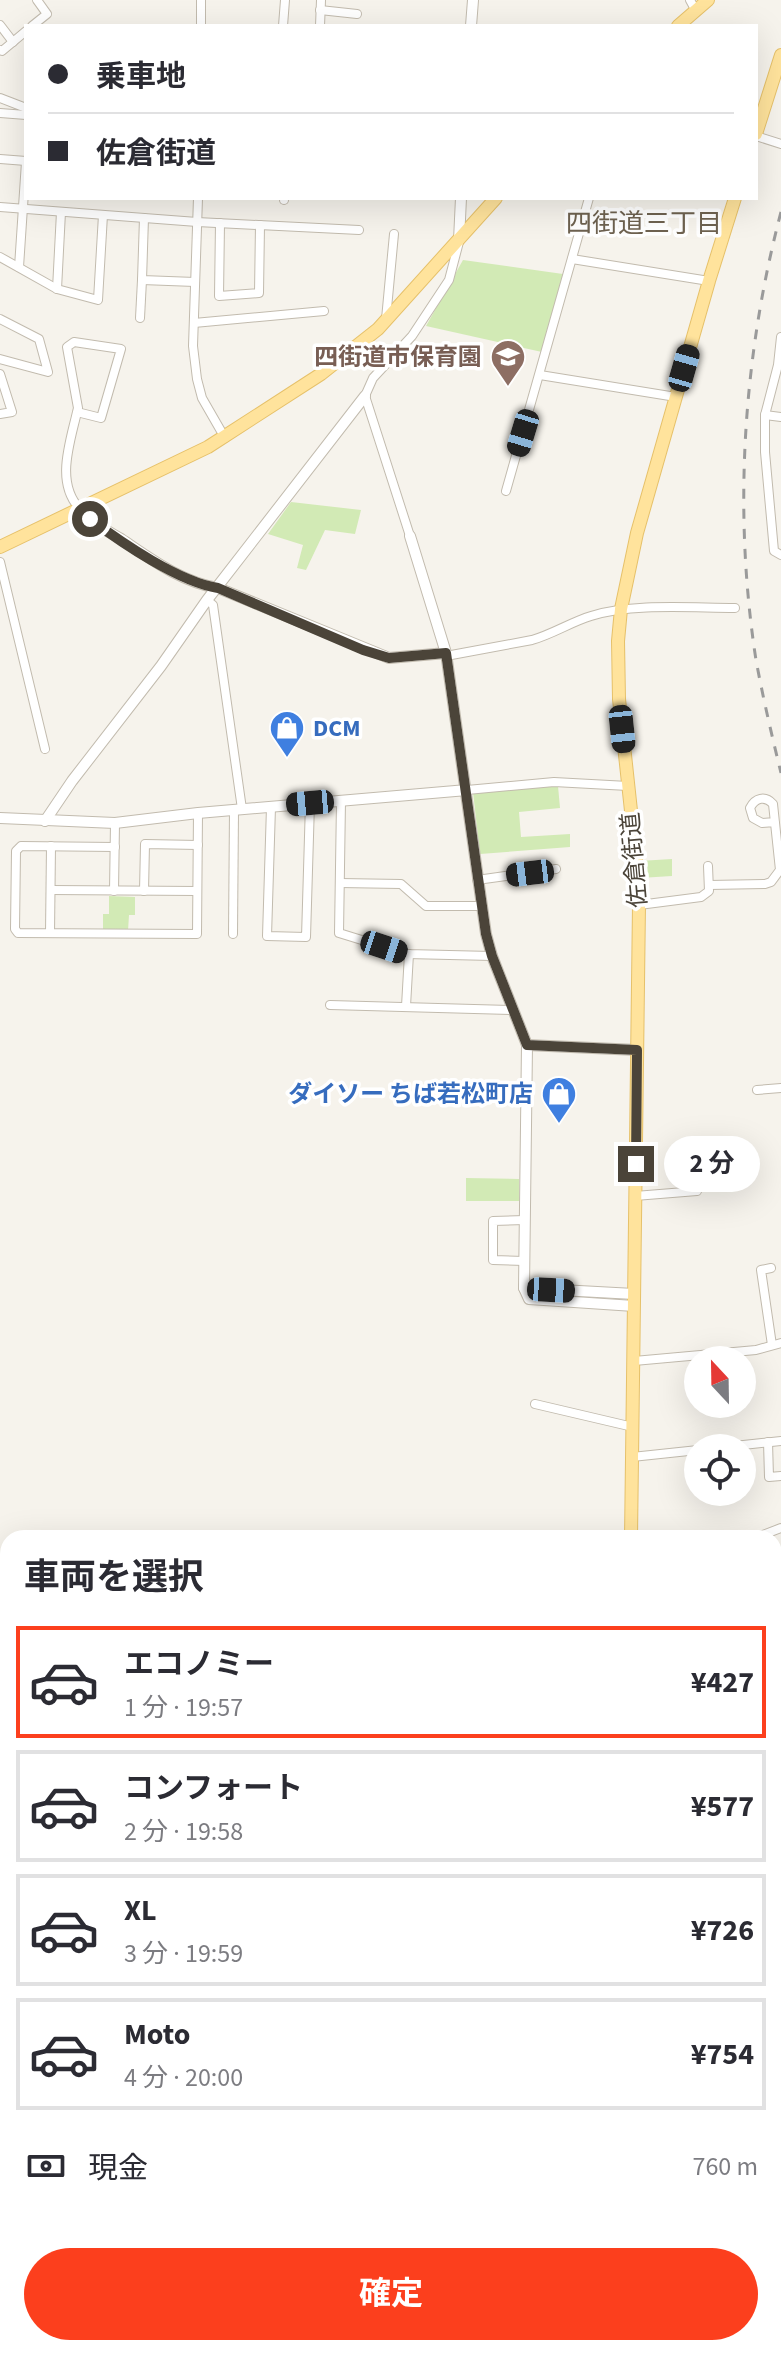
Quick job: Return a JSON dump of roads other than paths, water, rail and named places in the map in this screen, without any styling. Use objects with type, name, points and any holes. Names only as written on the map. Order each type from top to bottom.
[{"type":"main road","points":[[680,24],[693,6],[708,0]]},
{"type":"main road","points":[[758,129],[781,55]]},
{"type":"main road","points":[[0,547],[225,438],[333,365],[357,348],[386,320],[494,200]]},
{"type":"main road","name":"佐倉街道","points":[[631,1530],[639,905],[618,666],[621,609],[637,533],[734,200]]},
{"type":"street","points":[[34,24],[47,14],[37,0]]},
{"type":"street","points":[[201,0],[201,24]]},
{"type":"street","points":[[283,24],[285,0]]},
{"type":"street","points":[[320,24],[321,0]]},
{"type":"street","points":[[471,24],[473,0]]},
{"type":"street","points":[[320,10],[357,14]]},
{"type":"street","points":[[0,25],[13,42]]},
{"type":"street","points":[[0,50],[24,33]]},
{"type":"street","points":[[0,98],[24,107]]},
{"type":"street","points":[[0,113],[24,115]]},
{"type":"street","points":[[758,136],[781,144]]},
{"type":"street","points":[[0,159],[24,162]]},
{"type":"street","points":[[19,267],[24,193]]},
{"type":"street","points":[[198,200],[193,346],[202,398],[225,438]]},
{"type":"street","points":[[45,821],[207,600],[365,396],[373,378],[412,336],[449,280],[459,240],[461,200]]},
{"type":"street","points":[[506,491],[588,200]]},
{"type":"street","points":[[0,207],[359,230]]},
{"type":"street","points":[[57,289],[61,212]]},
{"type":"street","points":[[0,257],[57,289],[98,300],[103,215]]},
{"type":"street","points":[[140,318],[144,218]]},
{"type":"street","points":[[220,223],[219,296],[259,293],[260,225]]},
{"type":"street","points":[[386,320],[394,234]]},
{"type":"street","points":[[572,259],[709,281]]},
{"type":"street","points":[[142,280],[195,282]]},
{"type":"street","points":[[194,323],[324,311]]},
{"type":"street","points":[[0,319],[39,339],[48,372],[0,359]]},
{"type":"street","points":[[781,337],[778,365],[765,415],[765,452],[774,551],[781,555]]},
{"type":"street","points":[[77,412],[101,418],[121,349],[74,342],[67,347],[77,412],[68,451],[67,487],[74,503],[99,526],[170,571],[389,658],[446,654],[532,640],[588,616],[621,609],[735,608]]},
{"type":"street","points":[[0,374],[12,412],[0,414]]},
{"type":"street","points":[[540,375],[676,397]]},
{"type":"street","points":[[365,396],[446,654],[477,880],[492,956],[527,1045],[524,1288],[529,1299],[634,1300]]},
{"type":"street","points":[[765,415],[781,417]]},
{"type":"street","points":[[0,562],[45,749]]},
{"type":"street","points":[[207,600],[213,605],[238,809],[233,934]]},
{"type":"street","points":[[0,818],[115,823],[238,809],[554,782],[628,786]]},
{"type":"street","points":[[341,801],[339,933],[409,954],[492,956]]},
{"type":"street","points":[[271,807],[267,936],[306,937],[310,803]]},
{"type":"street","points":[[115,847],[21,846],[16,851],[15,929],[18,933],[197,934],[198,813]]},
{"type":"street","points":[[709,885],[771,882],[780,870],[775,822]]},
{"type":"street","points":[[114,891],[115,823]]},
{"type":"street","points":[[144,891],[145,844],[198,845]]},
{"type":"street","points":[[50,933],[51,846]]},
{"type":"street","points":[[639,905],[701,897],[709,891],[708,866]]},
{"type":"street","points":[[477,880],[556,869]]},
{"type":"street","points":[[340,883],[401,884],[426,906],[482,906]]},
{"type":"street","points":[[51,890],[197,891]]},
{"type":"street","points":[[406,1006],[409,954]]},
{"type":"street","points":[[330,1005],[513,1010]]},
{"type":"street","points":[[527,1045],[637,1050]]},
{"type":"street","points":[[757,1090],[781,1088]]},
{"type":"street","points":[[635,1196],[697,1191]]},
{"type":"street","points":[[524,1261],[493,1260],[493,1221],[525,1220]]},
{"type":"street","points":[[634,1361],[756,1350],[776,1344],[761,1270],[771,1268]]},
{"type":"street","points":[[535,1404],[633,1427]]},
{"type":"street","points":[[756,1443],[781,1441]]},
{"type":"street","points":[[768,1442],[769,1477],[781,1476]]},
{"type":"street","points":[[632,1457],[684,1451]]},
{"type":"railway","points":[[781,212],[768,267],[750,378],[744,491],[745,548],[756,660],[781,773]]},
{"type":"place","name":"四街道市保育園","points":[[508,388]]},
{"type":"place","name":"DCM","points":[[287,759]]},
{"type":"place","name":"ダイソー ちば若松町店","points":[[559,1125]]},
{"type":"district","name":"四街道三丁目","points":[[644,223]]}]
